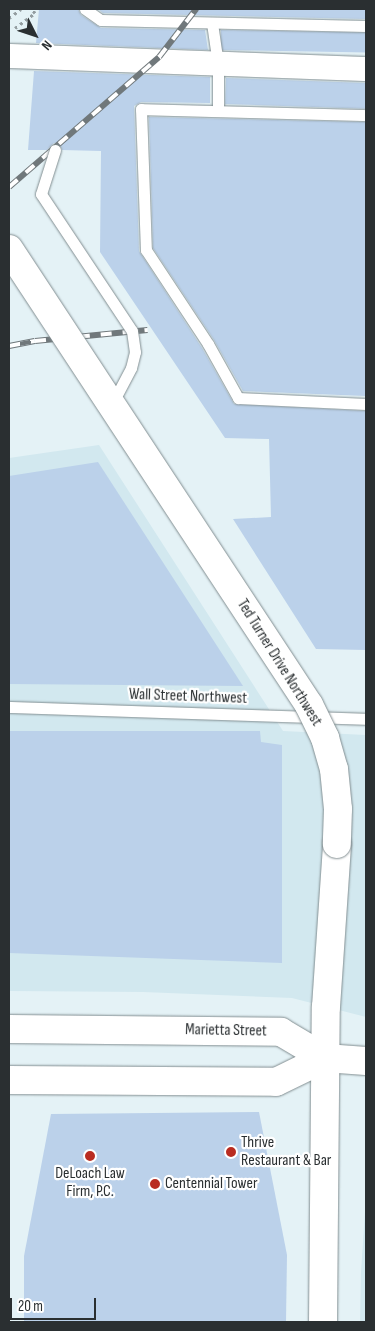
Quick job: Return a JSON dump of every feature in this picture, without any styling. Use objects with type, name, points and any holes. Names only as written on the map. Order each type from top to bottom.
[{"type":"street","points":[[9,56],[366,69]]},
{"type":"street","name":"Ted Turner Drive Northwest","points":[[9,249],[309,705],[325,738],[334,769],[338,809],[325,1058],[323,1322]]},
{"type":"street","name":"Marietta Street","points":[[9,1029],[280,1032],[325,1058]]},
{"type":"street","points":[[9,1080],[276,1082],[325,1058],[366,1061]]},
{"type":"lane","points":[[85,9],[101,20],[366,26]]},
{"type":"lane","points":[[158,9],[158,22]]},
{"type":"lane","points":[[212,23],[218,64],[218,111]]},
{"type":"lane","points":[[366,115],[141,109],[146,250],[208,344],[238,398],[366,404]]},
{"type":"lane","points":[[55,150],[42,194],[132,331],[135,352],[130,368],[111,404]]},
{"type":"lane","name":"Wall Street Northwest","points":[[9,707],[366,719]]},
{"type":"path","points":[[9,18],[21,9]]},
{"type":"path","points":[[9,33],[35,13],[32,9]]},
{"type":"shaded area","points":[[99,445],[283,731],[366,735],[366,1017],[292,998],[143,992],[9,991],[9,458]]},
{"type":"shaded area","points":[[366,1197],[366,1322],[360,1322],[361,1272]]},
{"type":"building","points":[[39,9],[78,9],[81,15],[101,28],[205,30],[208,50],[36,43]]},
{"type":"building","points":[[98,9],[366,9],[366,19],[103,13]]},
{"type":"building","points":[[221,30],[366,33],[366,53],[221,50]]},
{"type":"building","points":[[34,71],[210,77],[210,103],[141,102],[134,106],[139,251],[202,348],[234,404],[366,411],[366,650],[316,649],[233,519],[271,517],[269,439],[225,438],[100,252],[101,151],[62,150],[60,145],[54,143],[47,150],[28,150]]},
{"type":"building","points":[[226,78],[366,83],[365,109],[225,104]]},
{"type":"building","points":[[149,117],[366,122],[366,396],[243,391],[214,340],[153,248]]},
{"type":"building","points":[[98,462],[243,686],[9,684],[9,476]]},
{"type":"building","points":[[9,731],[260,731],[261,742],[282,745],[282,963],[9,953]]},
{"type":"building","name":"Centennial Tower","points":[[259,1112],[287,1255],[286,1322],[24,1322],[24,1256],[51,1114]]},
{"type":"railway","points":[[9,187],[159,57],[196,9]]},
{"type":"railway","points":[[9,346],[35,341],[147,330]]},
{"type":"place","name":"Thrive Restaurant & Bar","points":[[231,1152]]},
{"type":"place","name":"DeLoach Law Firm, P.C.","points":[[90,1156]]},
{"type":"place","name":"Centennial Tower","points":[[155,1184]]}]
